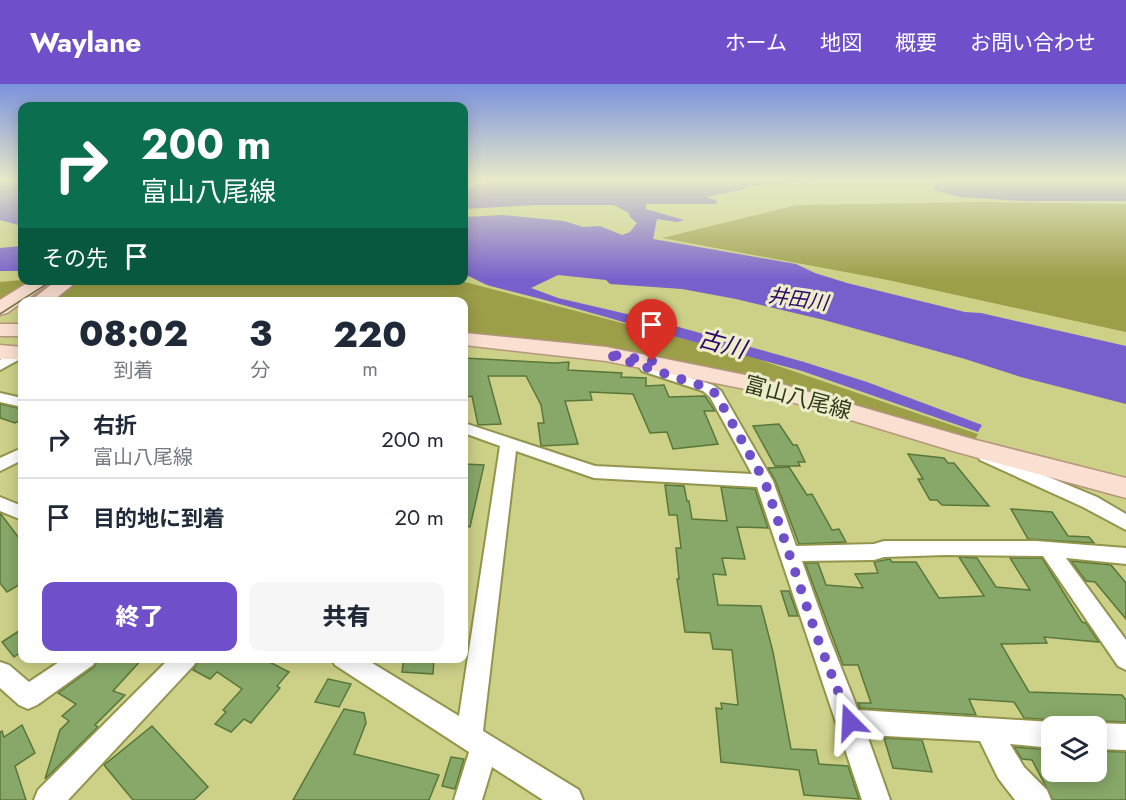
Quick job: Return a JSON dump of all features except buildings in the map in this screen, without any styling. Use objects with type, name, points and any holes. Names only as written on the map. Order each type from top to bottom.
[{"type":"main road","points":[[30,297],[40,285]]},
{"type":"main road","points":[[45,297],[63,285]]},
{"type":"main road","points":[[5,324],[18,310]]},
{"type":"main road","points":[[5,324],[18,314]]},
{"type":"main road","name":"富山八尾線","points":[[468,339],[606,354],[760,385],[963,446],[1126,488]]},
{"type":"street","points":[[606,354],[708,388],[716,394],[765,482],[817,637],[850,722],[876,800]]},
{"type":"street","points":[[0,366],[16,356]]},
{"type":"street","points":[[0,397],[18,402]]},
{"type":"street","points":[[468,429],[594,472],[765,482]]},
{"type":"street","points":[[468,800],[477,742],[509,443]]},
{"type":"street","points":[[963,446],[1090,502],[1126,523]]},
{"type":"street","points":[[0,465],[18,455]]},
{"type":"street","points":[[1090,502],[1126,510]]},
{"type":"street","points":[[0,503],[18,511]]},
{"type":"street","points":[[789,554],[984,547],[1126,555]]},
{"type":"street","points":[[1049,549],[1126,658]]},
{"type":"street","points":[[0,673],[28,697],[78,663]]},
{"type":"street","points":[[48,800],[181,663]]},
{"type":"street","points":[[351,663],[569,800]]},
{"type":"street","points":[[850,722],[1041,734]]},
{"type":"street","points":[[988,729],[1010,774],[1025,791],[1037,800]]},
{"type":"street","points":[[1107,736],[1126,737]]},
{"type":"shaded area","points":[[763,213],[1126,213],[1126,332],[888,280],[662,238]]},
{"type":"shaded area","points":[[18,280],[18,285],[468,285],[468,283],[749,356],[978,434],[974,442],[609,350],[468,337],[468,297],[18,297],[18,308],[0,307],[0,282]]},
{"type":"water","points":[[0,213],[18,213],[18,225],[0,220]]},
{"type":"water","points":[[629,213],[661,213],[684,220],[677,222],[657,219],[653,239],[796,264],[815,273],[847,283],[965,312],[981,313],[1126,346],[1126,404],[1021,377],[824,320],[736,299],[682,289],[610,284],[606,280],[558,275],[531,288],[558,298],[657,321],[867,382],[982,425],[978,432],[802,371],[490,286],[468,276],[468,217],[502,215],[564,221],[583,227],[600,226],[622,235],[630,232],[637,223]]},
{"type":"water","points":[[18,246],[18,271],[0,271],[0,248]]},
{"type":"tram line","points":[[26,297],[45,285]]},
{"type":"tram line","points":[[0,314],[18,302]]},
{"type":"route","points":[[652,361],[606,354],[708,388],[716,394],[765,482],[817,637],[850,722]]},
{"type":"water label","name":"井田川","points":[[798,299]]},
{"type":"water label","name":"古川","points":[[722,344]]}]
